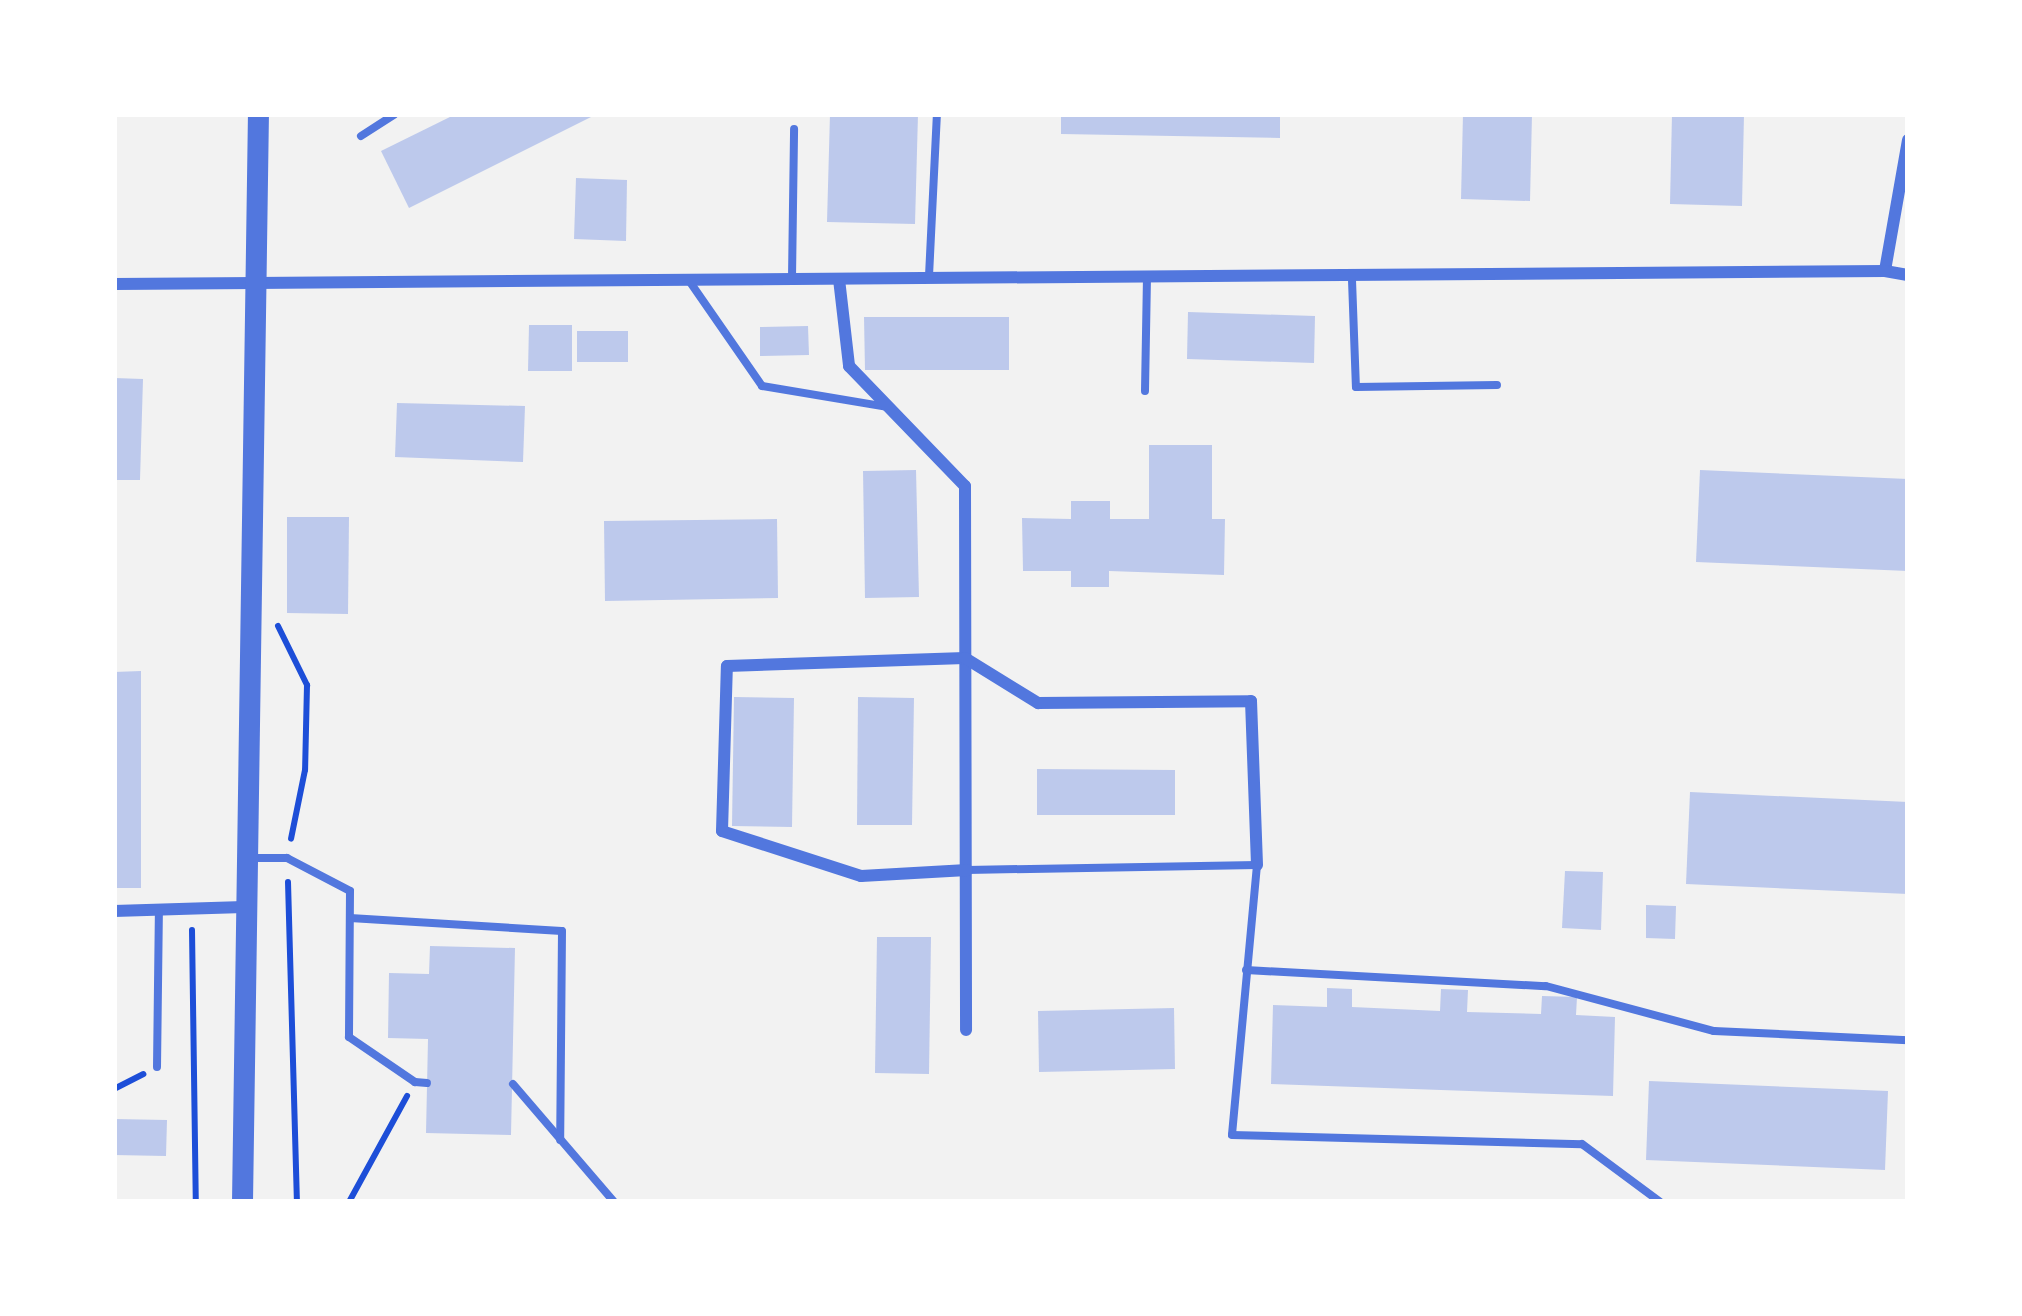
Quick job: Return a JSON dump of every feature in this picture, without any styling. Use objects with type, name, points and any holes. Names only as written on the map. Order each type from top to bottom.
[{"type":"street","points":[[242,1202],[258,114]]},
{"type":"street","points":[[1885,271],[1908,140]]},
{"type":"street","points":[[114,284],[254,289],[929,276],[1352,280],[1885,271],[1908,275]]},
{"type":"street","points":[[839,279],[849,366],[964,486],[966,1030]]},
{"type":"street","points":[[967,870],[861,876],[722,831],[727,666],[965,658],[1038,704],[1251,701],[1257,865]]},
{"type":"street","points":[[114,911],[244,907]]},
{"type":"lane","points":[[361,136],[395,114]]},
{"type":"lane","points":[[929,276],[937,114]]},
{"type":"lane","points":[[792,280],[794,129]]},
{"type":"lane","points":[[1145,391],[1147,276]]},
{"type":"lane","points":[[689,280],[762,386],[889,407]]},
{"type":"lane","points":[[1352,280],[1356,387],[1497,385]]},
{"type":"lane","points":[[244,858],[287,858],[350,891],[349,1037],[415,1082],[427,1083]]},
{"type":"lane","points":[[967,870],[1257,865],[1232,1136],[1582,1144],[1660,1202]]},
{"type":"lane","points":[[157,1067],[159,910]]},
{"type":"lane","points":[[350,918],[562,932],[560,1140]]},
{"type":"lane","points":[[1246,970],[1546,986],[1714,1031],[1908,1040]]},
{"type":"lane","points":[[512,1084],[614,1202]]},
{"type":"path","points":[[272,614],[307,685],[305,770],[287,858],[297,1202]]},
{"type":"path","points":[[191,909],[196,1202]]},
{"type":"path","points":[[114,1089],[157,1067]]},
{"type":"path","points":[[349,1202],[415,1082]]},
{"type":"building","points":[[456,114],[597,114],[409,208],[381,151]]},
{"type":"building","points":[[830,114],[918,114],[915,224],[827,222]]},
{"type":"building","points":[[1061,114],[1280,114],[1280,138],[1061,134]]},
{"type":"building","points":[[1463,114],[1532,114],[1530,201],[1461,199]]},
{"type":"building","points":[[1672,114],[1744,114],[1742,206],[1670,204]]},
{"type":"building","points":[[576,178],[627,180],[626,241],[574,239]]},
{"type":"building","points":[[1188,312],[1315,316],[1314,363],[1187,359]]},
{"type":"building","points":[[864,317],[1009,317],[1009,370],[865,370]]},
{"type":"building","points":[[529,325],[572,325],[572,371],[528,371]]},
{"type":"building","points":[[808,326],[809,355],[760,356],[760,327]]},
{"type":"building","points":[[577,331],[628,331],[628,362],[577,362]]},
{"type":"building","points":[[114,378],[143,379],[140,480],[114,480]]},
{"type":"building","points":[[397,403],[525,406],[523,462],[395,457]]},
{"type":"building","points":[[1149,445],[1212,445],[1212,519],[1225,519],[1224,575],[1109,571],[1109,587],[1071,587],[1071,571],[1023,571],[1022,518],[1071,519],[1071,501],[1110,501],[1110,519],[1149,519]]},
{"type":"building","points":[[916,470],[919,597],[865,598],[863,471]]},
{"type":"building","points":[[1700,470],[1908,479],[1908,571],[1696,562]]},
{"type":"building","points":[[287,517],[349,517],[348,614],[287,613]]},
{"type":"building","points":[[777,519],[778,598],[605,601],[604,521]]},
{"type":"building","points":[[141,671],[141,888],[114,888],[114,672]]},
{"type":"building","points":[[734,697],[794,698],[792,827],[732,826]]},
{"type":"building","points":[[858,697],[914,698],[912,825],[857,825]]},
{"type":"building","points":[[1037,769],[1175,770],[1175,815],[1037,815]]},
{"type":"building","points":[[1690,792],[1908,802],[1908,894],[1686,884]]},
{"type":"building","points":[[1565,871],[1603,872],[1601,930],[1562,928]]},
{"type":"building","points":[[1646,905],[1676,906],[1675,939],[1646,938]]},
{"type":"building","points":[[877,937],[931,937],[929,1074],[875,1073]]},
{"type":"building","points":[[430,946],[515,948],[511,1135],[426,1133],[428,1039],[388,1038],[389,973],[429,974]]},
{"type":"building","points":[[1327,988],[1352,989],[1352,1007],[1440,1011],[1441,989],[1468,990],[1467,1012],[1541,1014],[1542,996],[1577,997],[1576,1015],[1615,1017],[1613,1096],[1271,1084],[1273,1005],[1327,1007]]},
{"type":"building","points":[[1174,1008],[1175,1069],[1039,1072],[1038,1011]]},
{"type":"building","points":[[1649,1081],[1888,1091],[1885,1170],[1646,1160]]},
{"type":"building","points":[[114,1119],[167,1120],[166,1156],[114,1155]]}]
